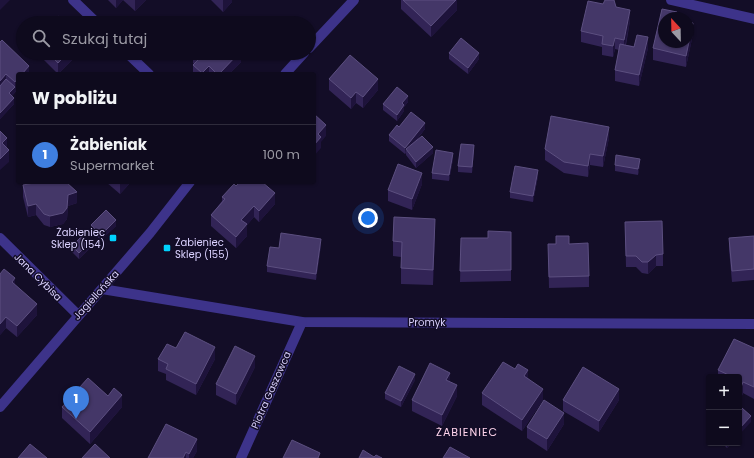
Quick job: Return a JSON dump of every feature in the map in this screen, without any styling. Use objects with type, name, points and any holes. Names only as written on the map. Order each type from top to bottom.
[{"type":"street","points":[[73,0],[89,16]]},
{"type":"street","points":[[316,41],[354,0]]},
{"type":"street","points":[[671,0],[753,18]]},
{"type":"street","points":[[134,60],[147,72]]},
{"type":"street","points":[[287,72],[298,60]]},
{"type":"street","name":"Jagiellońska","points":[[0,407],[150,233],[188,184]]},
{"type":"street","name":"Jana Cybisa","points":[[0,238],[78,315]]},
{"type":"street","name":"Promyk","points":[[102,289],[302,322],[754,324]]},
{"type":"street","name":"Piotra Gaszowca","points":[[241,458],[302,322]]},
{"type":"building","points":[[403,0],[456,0],[431,26]]},
{"type":"building","points":[[605,0],[614,0],[616,7],[630,10],[624,40],[615,38],[613,46],[602,44],[603,36],[581,31],[588,1],[603,4]]},
{"type":"building","points":[[662,9],[677,12],[661,12]]},
{"type":"building","points":[[658,26],[658,48],[688,48],[686,56],[653,48]]},
{"type":"building","points":[[637,35],[648,37],[639,75],[615,70],[620,44],[634,47]]},
{"type":"building","points":[[461,38],[479,53],[468,68],[449,53]]},
{"type":"building","points":[[2,40],[16,53],[16,60],[23,60],[29,66],[24,72],[16,72],[15,82],[6,74],[0,81],[0,42]]},
{"type":"building","points":[[350,55],[378,79],[363,97],[356,92],[351,98],[329,79]]},
{"type":"building","points":[[198,60],[232,60],[221,72],[215,72],[209,66],[203,72],[201,72],[193,65]]},
{"type":"building","points":[[6,79],[15,87],[9,93],[14,98],[0,113],[0,86]]},
{"type":"building","points":[[397,87],[408,96],[402,103],[404,105],[397,115],[383,104]]},
{"type":"building","points":[[411,112],[425,123],[405,148],[389,135],[397,125],[399,127]]},
{"type":"building","points":[[316,116],[326,125],[318,134],[321,137],[316,143]]},
{"type":"building","points":[[551,116],[609,127],[603,156],[590,154],[588,166],[564,162],[545,149]]},
{"type":"building","points":[[0,131],[7,138],[2,143],[9,150],[0,159]]},
{"type":"building","points":[[422,136],[433,147],[416,162],[406,149]]},
{"type":"building","points":[[461,144],[474,145],[472,167],[458,166]]},
{"type":"building","points":[[436,150],[453,153],[449,175],[432,173]]},
{"type":"building","points":[[616,155],[640,159],[638,169],[615,165]]},
{"type":"building","points":[[398,164],[422,173],[412,199],[388,190]]},
{"type":"building","points":[[515,166],[538,170],[533,196],[510,192]]},
{"type":"building","points":[[68,184],[77,192],[68,195],[67,208],[63,213],[50,216],[44,214],[36,204],[28,206],[23,185]]},
{"type":"building","points":[[234,184],[236,186],[238,184],[264,184],[275,193],[259,211],[254,206],[241,220],[247,224],[236,237],[211,215],[225,199],[222,197]]},
{"type":"building","points":[[106,210],[116,220],[101,235],[91,225]]},
{"type":"building","points":[[394,217],[435,219],[433,270],[401,268],[402,242],[393,241]]},
{"type":"building","points":[[662,221],[663,254],[656,255],[648,262],[642,262],[636,256],[626,256],[625,222]]},
{"type":"building","points":[[488,231],[511,232],[511,270],[460,271],[461,238],[488,238]]},
{"type":"building","points":[[281,233],[321,239],[316,274],[267,266],[270,247],[279,248]]},
{"type":"building","points":[[82,236],[89,243],[79,253],[72,246]]},
{"type":"building","points":[[556,236],[569,236],[569,244],[588,243],[589,276],[549,277],[548,244],[556,244]]},
{"type":"building","points":[[754,236],[754,269],[732,271],[729,238]]},
{"type":"building","points":[[4,269],[15,278],[12,282],[37,304],[17,326],[6,317],[0,324],[0,274]]},
{"type":"building","points":[[185,332],[215,347],[196,384],[166,369],[168,364],[158,359],[167,344],[176,348]]},
{"type":"building","points":[[734,339],[754,348],[754,387],[743,382],[742,385],[742,374],[727,374],[718,370]]},
{"type":"building","points":[[235,346],[255,356],[236,394],[216,384]]},
{"type":"building","points":[[503,362],[515,369],[518,364],[528,370],[524,376],[543,389],[522,420],[482,393]]},
{"type":"building","points":[[430,363],[450,373],[446,380],[457,385],[442,415],[412,400]]},
{"type":"building","points":[[399,366],[415,374],[401,401],[385,393]]},
{"type":"building","points":[[583,367],[619,389],[599,421],[563,400]]},
{"type":"building","points":[[88,378],[108,396],[114,388],[122,395],[90,432],[62,407]]},
{"type":"building","points":[[544,400],[564,413],[547,439],[527,427]]},
{"type":"building","points":[[742,408],[751,416],[742,426]]},
{"type":"building","points":[[166,424],[197,439],[189,454],[186,452],[183,458],[148,458]]},
{"type":"building","points":[[292,440],[320,453],[318,458],[283,458]]},
{"type":"building","points":[[30,444],[47,458],[18,458]]},
{"type":"building","points":[[95,444],[110,458],[82,458]]},
{"type":"building","points":[[450,447],[470,458],[443,458]]},
{"type":"building","points":[[363,450],[374,457],[376,455],[382,458],[359,458]]},
{"type":"place","name":"Żabieniec Sklep (154)","points":[[113,238]]},
{"type":"place","name":"Żabieniec Sklep (155)","points":[[167,248]]},
{"type":"place","name":"Żabieniak","points":[[76,419]]},
{"type":"district","name":"ŻABIENIEC","points":[[467,432]]}]
